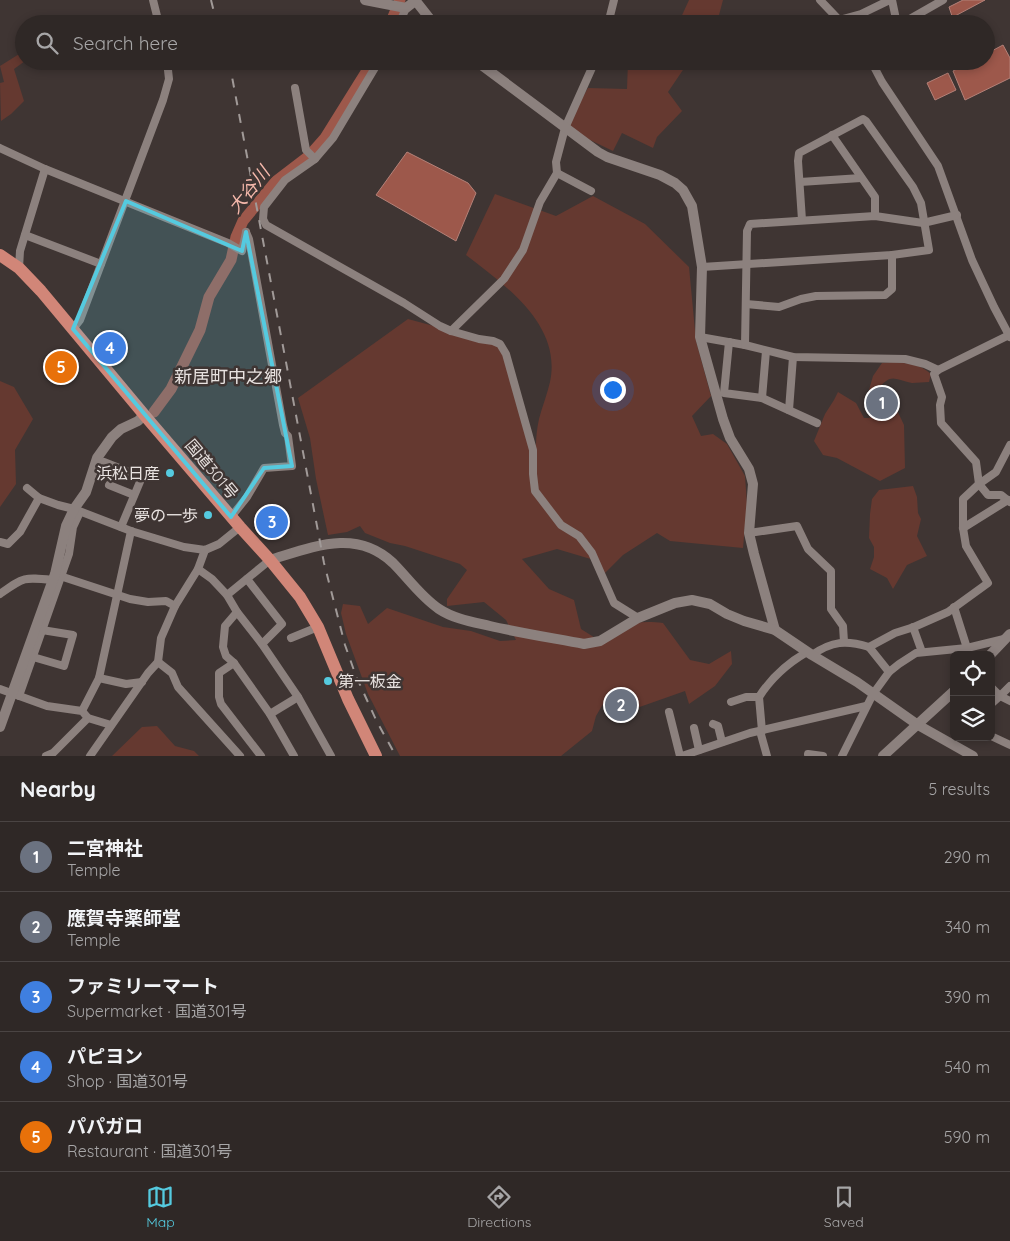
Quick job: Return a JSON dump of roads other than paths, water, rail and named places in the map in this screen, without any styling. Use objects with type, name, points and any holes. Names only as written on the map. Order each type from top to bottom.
[{"type":"highway","name":"国道301号","points":[[0,255],[19,268],[41,291],[300,597],[318,627],[348,699],[376,756]]},
{"type":"street","points":[[153,0],[157,15]]},
{"type":"street","points":[[365,0],[406,8]]},
{"type":"street","points":[[403,15],[406,8],[416,0],[427,15]]},
{"type":"street","points":[[610,15],[614,0]]},
{"type":"street","points":[[820,0],[834,15]]},
{"type":"street","points":[[858,15],[891,0],[895,15]]},
{"type":"street","points":[[917,15],[943,0]]},
{"type":"street","points":[[73,329],[80,320],[126,201],[168,85],[168,70]]},
{"type":"street","points":[[374,70],[333,138],[315,159],[285,180],[264,207],[263,219],[266,225],[451,331],[500,344],[509,363],[533,450],[535,491],[561,525],[579,536],[592,553],[614,603],[638,618]]},
{"type":"street","points":[[488,70],[564,128],[607,157],[660,175],[675,183],[683,190],[692,206],[702,267],[700,337],[723,419],[730,438],[749,469],[753,484],[749,533],[775,630]]},
{"type":"street","points":[[451,331],[504,279],[523,250],[540,202],[557,173],[556,162],[564,128],[591,70]]},
{"type":"street","points":[[876,70],[887,90],[938,166],[972,260],[1009,336],[938,370],[934,374],[942,397],[940,404],[941,423],[976,462],[979,484],[988,494],[1001,494],[1009,501],[964,528]]},
{"type":"street","points":[[295,88],[306,150],[315,159]]},
{"type":"street","points":[[702,267],[892,255],[929,250],[921,203],[913,187],[866,121],[860,120],[799,153],[802,220]]},
{"type":"street","points":[[832,135],[875,197],[875,216]]},
{"type":"street","points":[[0,158],[1,149],[45,169],[228,243],[242,251],[246,232],[249,239],[283,425],[288,436],[292,466],[264,468],[247,497],[232,517]]},
{"type":"street","points":[[19,268],[20,252],[45,169]]},
{"type":"street","points":[[557,173],[591,191]]},
{"type":"street","points":[[800,182],[861,178]]},
{"type":"street","points":[[745,345],[746,231],[750,224],[875,216],[923,223],[957,215]]},
{"type":"street","points":[[25,236],[101,264]]},
{"type":"street","points":[[746,304],[779,307],[816,296],[885,295],[892,289],[892,255]]},
{"type":"street","points":[[700,337],[745,345],[793,357],[905,359],[925,364],[938,370]]},
{"type":"street","points":[[729,342],[724,393],[762,398],[817,423]]},
{"type":"street","points":[[762,398],[766,350]]},
{"type":"street","points":[[789,410],[793,357]]},
{"type":"street","points":[[0,727],[33,657],[57,577],[66,526],[86,492],[97,458],[112,437],[147,418]]},
{"type":"street","points":[[767,756],[761,731],[758,697],[764,688],[790,662],[844,642],[869,647],[895,633],[913,628],[939,616],[988,583],[966,546],[963,499],[996,472],[1010,445]]},
{"type":"street","points":[[104,462],[142,477],[121,527]]},
{"type":"street","points":[[109,485],[134,496]]},
{"type":"street","points":[[27,488],[39,498],[77,510],[131,531],[184,547],[205,550],[219,544],[240,528]]},
{"type":"street","points":[[0,542],[8,544],[20,532],[39,498]]},
{"type":"street","points":[[749,533],[797,526],[808,550],[831,572],[831,609],[843,626],[844,642]]},
{"type":"street","points":[[82,711],[99,678],[131,531]]},
{"type":"street","points":[[227,595],[270,560],[308,548],[346,542],[357,543],[377,551],[386,557],[439,609],[464,620],[584,644],[600,641],[638,618],[675,603],[692,600],[710,604],[744,621],[775,630],[810,654],[850,677],[918,725],[973,756]]},
{"type":"street","points":[[90,756],[158,662],[161,638],[175,606],[198,569],[205,550]]},
{"type":"street","points":[[198,569],[212,579],[227,595],[237,612],[262,644],[298,697],[331,756]]},
{"type":"street","points":[[15,694],[57,577]]},
{"type":"street","points":[[1,592],[22,579],[57,577],[116,595],[148,602],[166,602],[175,606]]},
{"type":"street","points":[[247,578],[282,624],[262,644]]},
{"type":"street","points":[[954,607],[967,648]]},
{"type":"street","points":[[237,612],[224,626],[223,647],[226,656],[234,663],[270,714],[293,754],[283,756]]},
{"type":"street","points":[[290,638],[318,627]]},
{"type":"street","points":[[913,628],[922,652]]},
{"type":"street","points":[[33,657],[64,666],[73,635],[42,630]]},
{"type":"street","points":[[842,756],[873,694],[889,672],[913,654],[967,648],[1008,636]]},
{"type":"street","points":[[994,651],[1008,636]]},
{"type":"street","points":[[869,647],[889,672]]},
{"type":"street","points":[[158,662],[172,673],[178,687],[240,756]]},
{"type":"street","points":[[234,663],[219,673],[219,697],[221,704],[261,756]]},
{"type":"street","points":[[99,678],[126,684],[142,682]]},
{"type":"street","points":[[995,700],[1010,686]]},
{"type":"street","points":[[0,690],[47,706],[82,711],[88,718],[111,725]]},
{"type":"street","points":[[995,691],[1010,701]]},
{"type":"street","points":[[883,756],[950,694]]},
{"type":"street","points":[[270,714],[298,697]]},
{"type":"street","points":[[731,702],[746,697],[758,697]]},
{"type":"street","points":[[669,712],[681,756],[702,752],[722,742],[761,731],[866,706]]},
{"type":"street","points":[[46,756],[53,753],[88,718]]},
{"type":"street","points":[[713,724],[718,726],[722,742]]},
{"type":"street","points":[[694,728],[702,752]]},
{"type":"street","points":[[995,738],[1010,745]]},
{"type":"street","points":[[808,754],[823,756]]},
{"type":"waterway","name":"大谷川","points":[[394,15],[400,0]]},
{"type":"waterway","name":"大谷川","points":[[154,412],[171,389],[200,330],[209,297],[231,260],[236,237],[243,221],[276,181],[310,155],[325,138],[367,70]]},
{"type":"railway","points":[[211,0],[215,15]]},
{"type":"railway","points":[[231,70],[324,563],[345,645],[356,676],[377,722],[396,756]]},
{"type":"place","name":"パピヨン","points":[[110,348]]},
{"type":"place","name":"パパガロ","points":[[61,367]]},
{"type":"place","name":"二宮神社","points":[[882,403]]},
{"type":"place","name":"浜松日産","points":[[170,473]]},
{"type":"place","name":"夢の一歩","points":[[208,515]]},
{"type":"place","name":"ファミリーマート","points":[[272,522]]},
{"type":"place","name":"第一板金","points":[[328,681]]},
{"type":"place","name":"應賀寺薬師堂","points":[[621,705]]},
{"type":"district","name":"新居町中之郷","points":[[228,377]]}]
